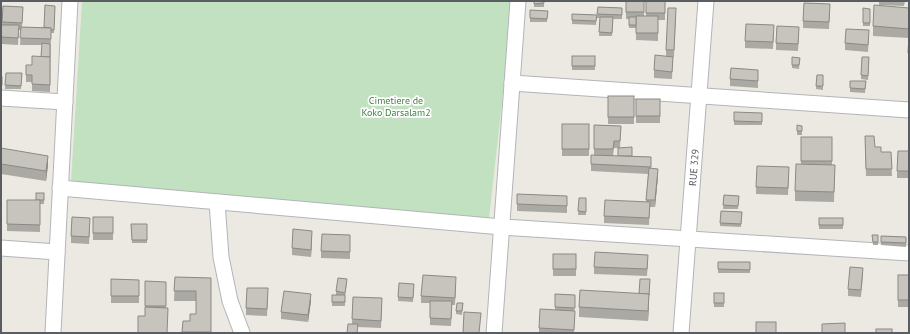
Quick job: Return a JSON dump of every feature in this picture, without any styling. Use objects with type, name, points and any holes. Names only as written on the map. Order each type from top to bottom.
[{"type":"street","points":[[53,333],[70,1]]},
{"type":"street","points":[[494,333],[518,1]]},
{"type":"street","name":"RUE 329","points":[[681,333],[706,1]]},
{"type":"street","points":[[512,83],[909,110]]},
{"type":"street","points":[[1,98],[65,102]]},
{"type":"street","points":[[60,188],[502,227],[909,253]]},
{"type":"street","points":[[216,202],[221,257],[230,301],[242,333]]},
{"type":"street","points":[[1,248],[57,252]]},
{"type":"green space","name":"Cimetiere de Koko Darsalam2","points":[[82,1],[512,1],[509,41],[489,218],[71,182]]},
{"type":"building","points":[[534,1],[544,1],[544,3],[534,4]]},
{"type":"building","points":[[626,1],[644,1],[644,12],[626,12]]},
{"type":"building","points":[[646,1],[665,1],[665,13],[646,13]]},
{"type":"building","points":[[804,3],[830,4],[829,22],[803,21]]},
{"type":"building","points":[[45,5],[55,6],[54,30],[44,27]]},
{"type":"building","points":[[874,5],[909,8],[909,29],[873,26]]},
{"type":"building","points":[[3,6],[23,7],[22,23],[2,22]]},
{"type":"building","points":[[598,7],[622,8],[622,15],[597,14]]},
{"type":"building","points":[[668,8],[676,8],[674,50],[666,50]]},
{"type":"building","points":[[863,8],[870,9],[870,23],[863,23]]},
{"type":"building","points":[[530,10],[548,11],[547,19],[530,18]]},
{"type":"building","points":[[572,14],[597,15],[596,21],[572,20]]},
{"type":"building","points":[[636,16],[658,16],[658,33],[636,33]]},
{"type":"building","points":[[600,17],[613,17],[612,33],[599,32]]},
{"type":"building","points":[[629,17],[636,17],[636,25],[629,25]]},
{"type":"building","points":[[746,24],[774,25],[773,42],[745,41]]},
{"type":"building","points":[[1,25],[19,25],[18,38],[1,37]]},
{"type":"building","points":[[777,26],[799,27],[798,44],[776,43]]},
{"type":"building","points":[[21,27],[51,28],[51,39],[20,38]]},
{"type":"building","points":[[846,29],[869,30],[868,45],[845,43]]},
{"type":"building","points":[[42,43],[50,44],[50,57],[41,57]]},
{"type":"building","points":[[655,55],[673,57],[672,72],[654,70]]},
{"type":"building","points":[[32,56],[50,57],[50,85],[32,84],[32,75],[26,75],[26,65],[32,65]]},
{"type":"building","points":[[572,56],[595,56],[595,66],[572,66]]},
{"type":"building","points":[[792,57],[800,58],[799,65],[792,65]]},
{"type":"building","points":[[862,57],[869,57],[868,76],[861,75]]},
{"type":"building","points":[[731,68],[758,70],[758,81],[730,79]]},
{"type":"building","points":[[6,73],[22,73],[21,86],[5,85]]},
{"type":"building","points":[[817,75],[823,75],[823,86],[816,86]]},
{"type":"building","points":[[850,81],[866,81],[865,89],[850,88]]},
{"type":"building","points":[[608,96],[634,96],[634,117],[608,117]]},
{"type":"building","points":[[636,99],[660,99],[660,116],[636,116]]},
{"type":"building","points":[[734,112],[762,113],[762,122],[734,121]]},
{"type":"building","points":[[562,124],[589,124],[589,149],[562,149]]},
{"type":"building","points":[[594,125],[621,126],[620,141],[614,141],[613,149],[594,149]]},
{"type":"building","points":[[797,125],[802,126],[802,131],[797,131]]},
{"type":"building","points":[[865,136],[874,136],[875,147],[881,147],[881,152],[891,152],[892,169],[866,169]]},
{"type":"building","points":[[801,137],[832,137],[832,161],[801,161]]},
{"type":"building","points":[[632,147],[632,156],[618,156],[618,148]]},
{"type":"building","points":[[1,148],[48,156],[46,171],[1,164]]},
{"type":"building","points":[[898,151],[909,151],[909,171],[897,171]]},
{"type":"building","points":[[591,155],[651,157],[651,167],[591,164]]},
{"type":"building","points":[[796,164],[835,165],[834,192],[795,191]]},
{"type":"building","points":[[757,166],[789,167],[788,188],[756,187]]},
{"type":"building","points":[[649,168],[658,169],[655,200],[646,200]]},
{"type":"building","points":[[36,193],[44,193],[44,200],[36,200]]},
{"type":"building","points":[[517,194],[567,196],[567,206],[517,204]]},
{"type":"building","points":[[724,195],[739,196],[738,206],[723,205]]},
{"type":"building","points":[[579,198],[586,198],[586,212],[578,211]]},
{"type":"building","points":[[7,200],[40,200],[40,225],[7,224]]},
{"type":"building","points":[[605,200],[650,202],[649,218],[604,216]]},
{"type":"building","points":[[721,211],[742,212],[741,224],[720,223]]},
{"type":"building","points":[[72,217],[90,218],[89,237],[71,236]]},
{"type":"building","points":[[93,217],[113,217],[113,233],[93,233]]},
{"type":"building","points":[[819,218],[843,218],[843,225],[819,225]]},
{"type":"building","points":[[131,224],[147,224],[147,240],[132,240]]},
{"type":"building","points":[[293,229],[312,231],[311,250],[292,248]]},
{"type":"building","points":[[322,234],[350,235],[350,252],[321,251]]},
{"type":"building","points":[[872,235],[878,235],[878,242],[873,242]]},
{"type":"building","points":[[881,236],[906,237],[906,243],[881,242]]},
{"type":"building","points":[[595,252],[648,255],[647,269],[594,267]]},
{"type":"building","points":[[553,254],[576,254],[576,269],[553,269]]},
{"type":"building","points":[[718,262],[750,262],[750,270],[718,269]]},
{"type":"building","points":[[850,267],[863,268],[861,290],[848,289]]},
{"type":"building","points":[[423,275],[456,277],[455,298],[421,296]]},
{"type":"building","points":[[898,275],[909,275],[909,300],[898,300]]},
{"type":"building","points":[[175,277],[211,278],[211,332],[182,332],[183,321],[190,321],[190,314],[196,314],[196,291],[174,291]]},
{"type":"building","points":[[338,278],[347,279],[345,293],[336,291]]},
{"type":"building","points":[[111,279],[139,280],[139,296],[111,296]]},
{"type":"building","points":[[640,279],[650,279],[649,295],[639,294]]},
{"type":"building","points":[[145,281],[166,282],[166,306],[145,306]]},
{"type":"building","points":[[399,283],[414,284],[413,298],[398,297]]},
{"type":"building","points":[[247,288],[268,288],[267,309],[246,308]]},
{"type":"building","points":[[580,290],[649,294],[648,311],[579,307]]},
{"type":"building","points":[[284,291],[311,294],[308,315],[281,312]]},
{"type":"building","points":[[714,293],[724,293],[724,303],[714,303]]},
{"type":"building","points":[[555,294],[575,295],[575,308],[555,307]]},
{"type":"building","points":[[332,295],[345,295],[345,302],[332,302]]},
{"type":"building","points":[[353,297],[382,298],[381,321],[352,319]]},
{"type":"building","points":[[430,301],[452,301],[451,319],[430,318]]},
{"type":"building","points":[[457,303],[463,303],[462,311],[456,311]]},
{"type":"building","points":[[145,307],[168,308],[167,333],[138,333],[138,316],[145,316]]},
{"type":"building","points":[[540,309],[575,311],[574,330],[539,328]]},
{"type":"building","points":[[464,312],[481,313],[479,333],[463,333]]},
{"type":"building","points":[[756,322],[776,322],[776,333],[756,333]]},
{"type":"building","points":[[845,323],[845,333],[822,333],[822,324]]},
{"type":"building","points":[[348,324],[358,324],[357,333],[347,333]]},
{"type":"building","points":[[876,329],[892,329],[892,333],[876,333]]}]
